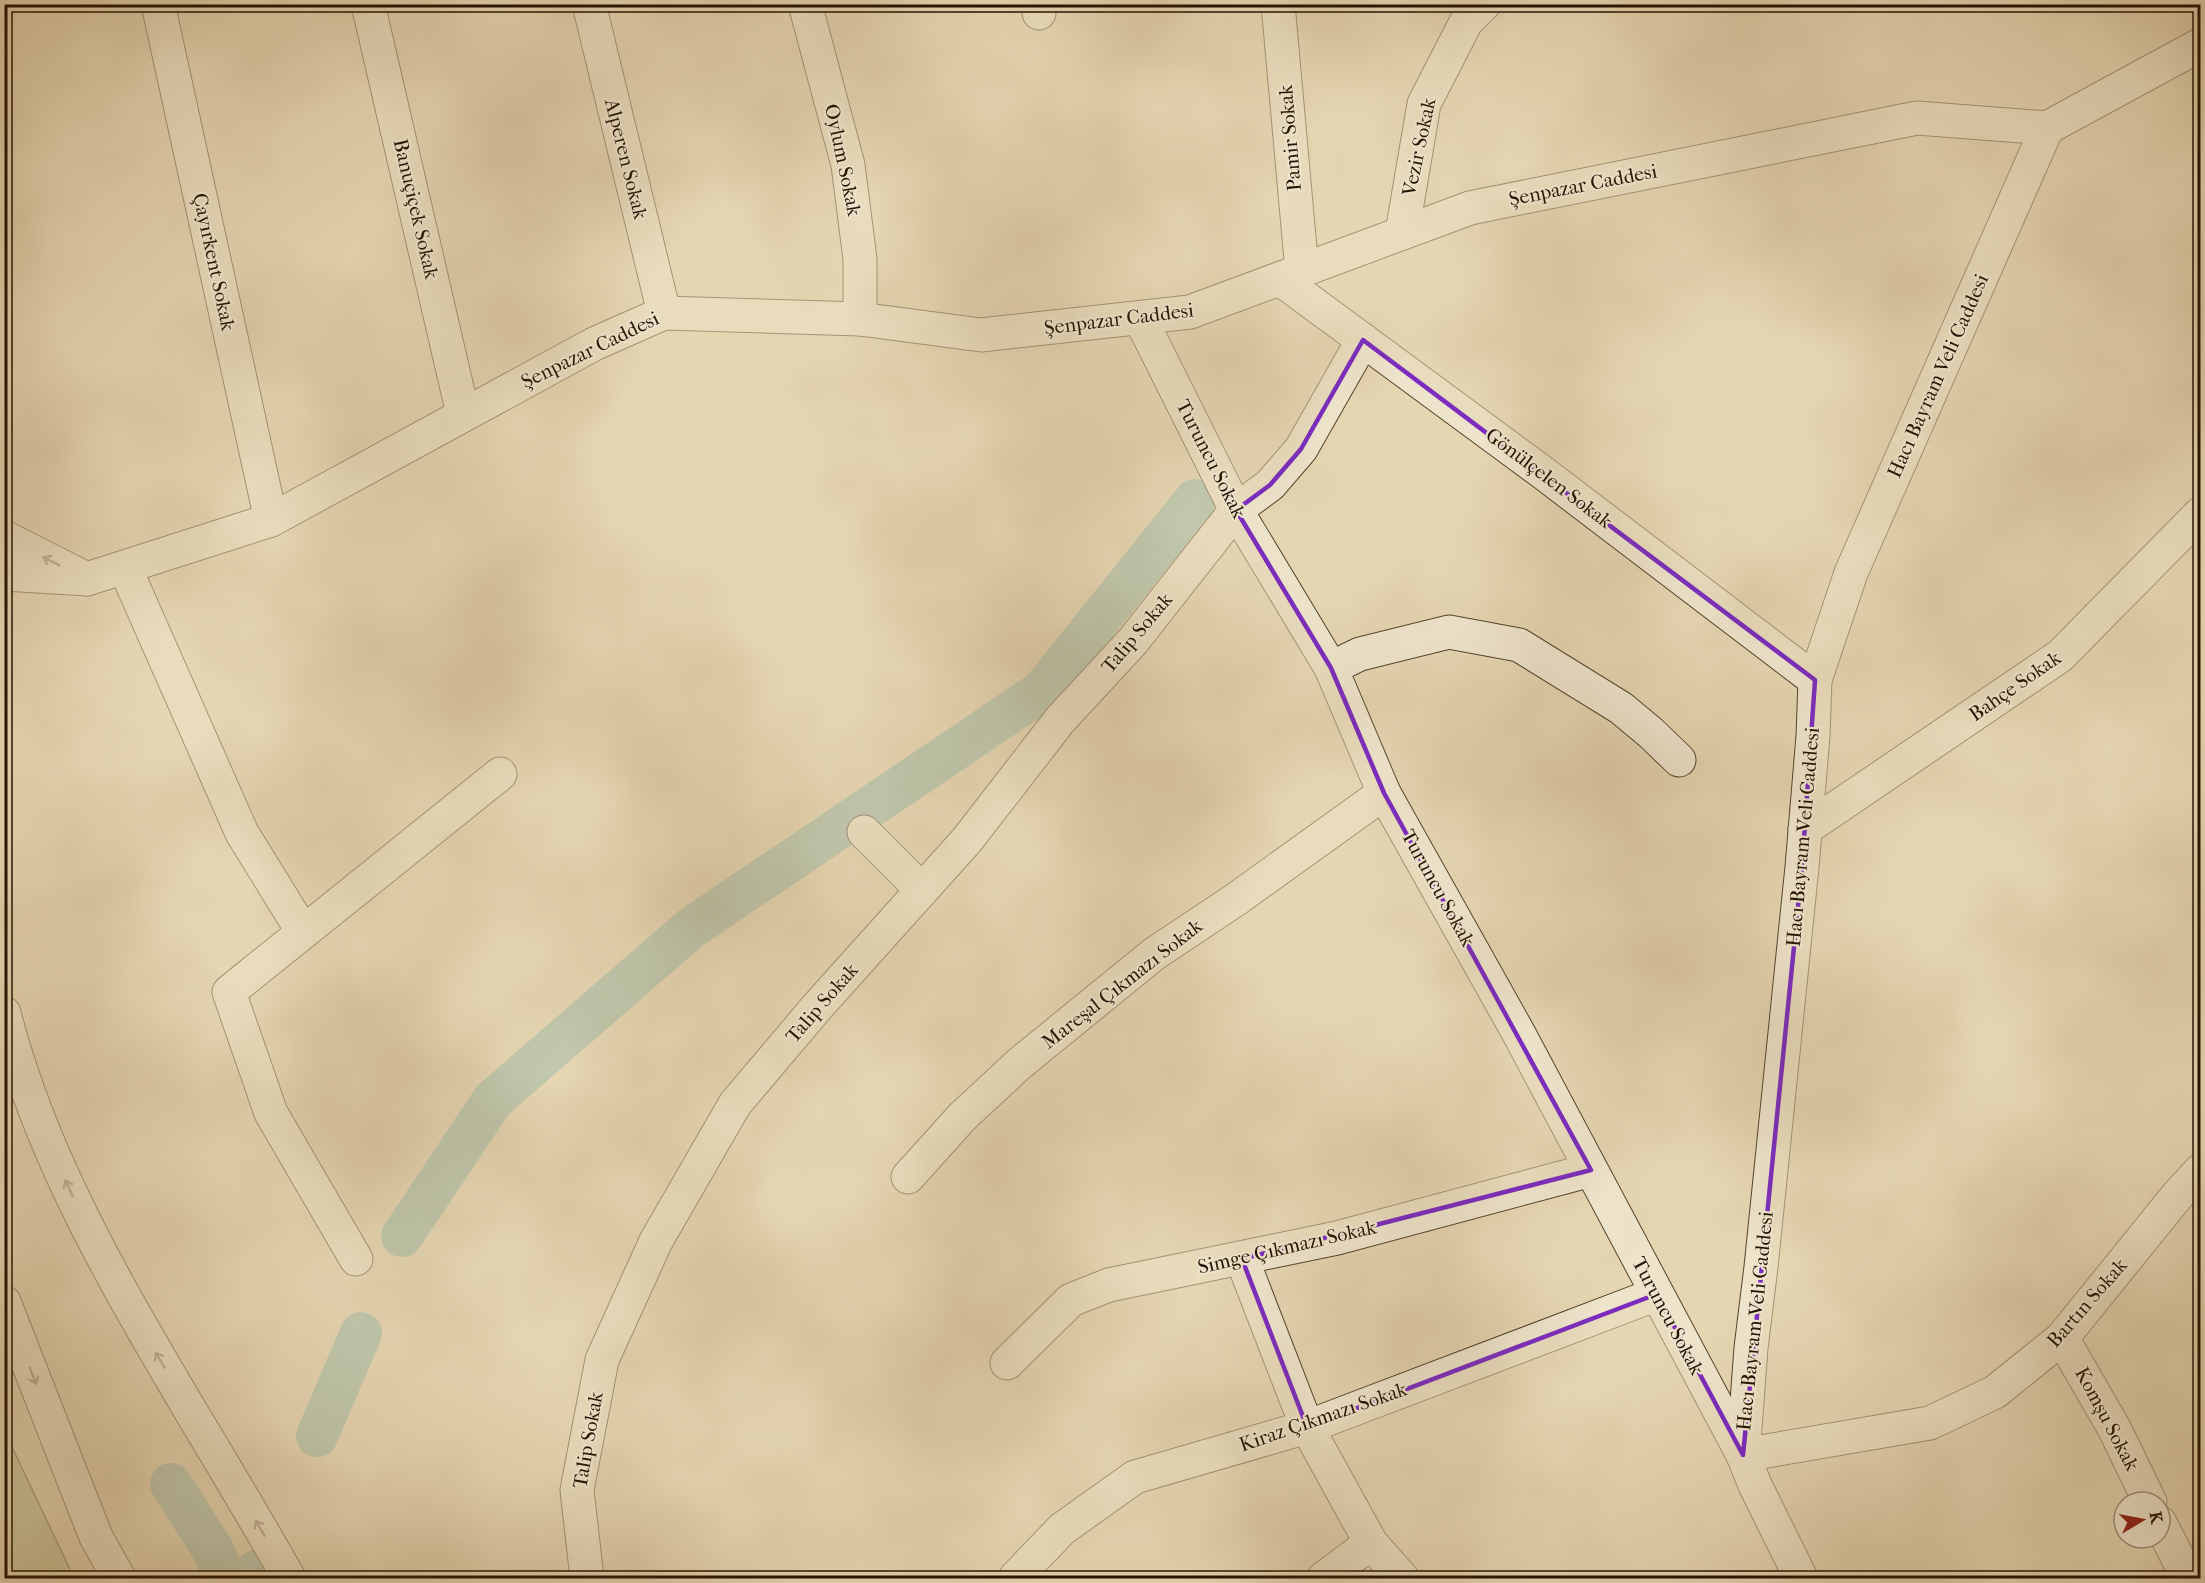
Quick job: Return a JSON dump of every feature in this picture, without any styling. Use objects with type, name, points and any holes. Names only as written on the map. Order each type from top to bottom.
[{"type":"street","name":"Çayırkent Sokak","points":[[158,4],[271,520]]},
{"type":"street","name":"Banuçiçek Sokak","points":[[368,4],[463,414]]},
{"type":"street","name":"Alperen Sokak","points":[[588,4],[664,313]]},
{"type":"street","name":"Oylum Sokak","points":[[805,4],[848,165],[861,259],[860,319]]},
{"type":"street","name":"Pamir Sokak","points":[[1278,4],[1291,275]]},
{"type":"street","name":"Vezir Sokak","points":[[1402,233],[1424,104],[1467,22],[1484,4]]},
{"type":"street","points":[[2047,128],[2200,45]]},
{"type":"street","name":"Şenpazar Caddesi","points":[[4,574],[87,579],[271,520],[594,344],[664,313],[860,319],[981,335],[1190,312],[1470,208],[1917,118],[2047,128]]},
{"type":"street","name":"Hacı Bayram Veli Caddesi","points":[[1801,1578],[1755,1485],[1743,1455],[1750,1348],[1761,1267],[1805,829],[1815,680],[1851,573],[2047,128]]},
{"type":"street","name":"Gönülçelen Sokak","points":[[1291,275],[1363,340],[1542,472],[1815,680]]},
{"type":"street","name":"Turuncu Sokak","points":[[1140,318],[1236,510],[1331,668],[1384,793],[1518,1032],[1743,1455]]},
{"type":"street","name":"Talip Sokak","points":[[587,1578],[577,1490],[602,1360],[656,1241],[735,1104],[817,1007],[967,840],[1060,720],[1133,641],[1236,510],[1270,485],[1301,449],[1363,340]]},
{"type":"street","name":"Bahçe Sokak","points":[[1805,829],[2060,656],[2200,514]]},
{"type":"street","points":[[4,537],[87,579]]},
{"type":"street","points":[[125,568],[242,833],[303,932]]},
{"type":"street","points":[[1331,668],[1360,654],[1449,632],[1519,645],[1621,708],[1679,760]]},
{"type":"street","points":[[356,1259],[271,1113],[229,992],[500,774]]},
{"type":"street","name":"Mareşal Çıkmazı Sokak","points":[[908,1177],[962,1117],[1019,1064],[1082,1012],[1154,954],[1235,900],[1384,793]]},
{"type":"street","points":[[864,832],[922,890]]},
{"type":"street","points":[[4,1013],[42,1126],[87,1229],[146,1336],[290,1578]]},
{"type":"street","name":"Simge Çıkmazı Sokak","points":[[1007,1364],[1071,1300],[1109,1285],[1337,1238],[1591,1170]]},
{"type":"street","name":"Bartın Sokak","points":[[1743,1455],[1930,1423],[1995,1392],[2062,1338],[2177,1196],[2200,1172]]},
{"type":"street","points":[[1242,1258],[1307,1427],[1371,1543],[1402,1578]]},
{"type":"street","name":"Kiraz Çıkmazı Sokak","points":[[1016,1578],[1062,1529],[1135,1477],[1307,1427],[1657,1294]]},
{"type":"street","points":[[4,1302],[96,1537],[119,1578]]},
{"type":"street","name":"Komşu Sokak","points":[[2062,1338],[2114,1428],[2144,1490]]},
{"type":"street","points":[[1324,1578],[1371,1543]]},
{"type":"street","points":[[2172,1547],[2188,1578]]},
{"type":"highlighted area","points":[[1363,340],[1815,680],[1802,867],[1743,1455],[1657,1294],[1307,1427],[1242,1259],[1591,1170],[1384,793],[1331,668],[1236,510],[1270,485],[1301,449]]},
{"type":"green space","points":[[5,1432],[74,1578],[5,1578]]},
{"type":"waterway","points":[[402,1236],[493,1100],[691,928],[1042,691],[1195,500]]},
{"type":"waterway","points":[[317,1436],[361,1333]]},
{"type":"waterway","points":[[171,1484],[213,1550],[225,1578]]},
{"type":"waterway","points":[[254,1578],[256,1571]]}]
